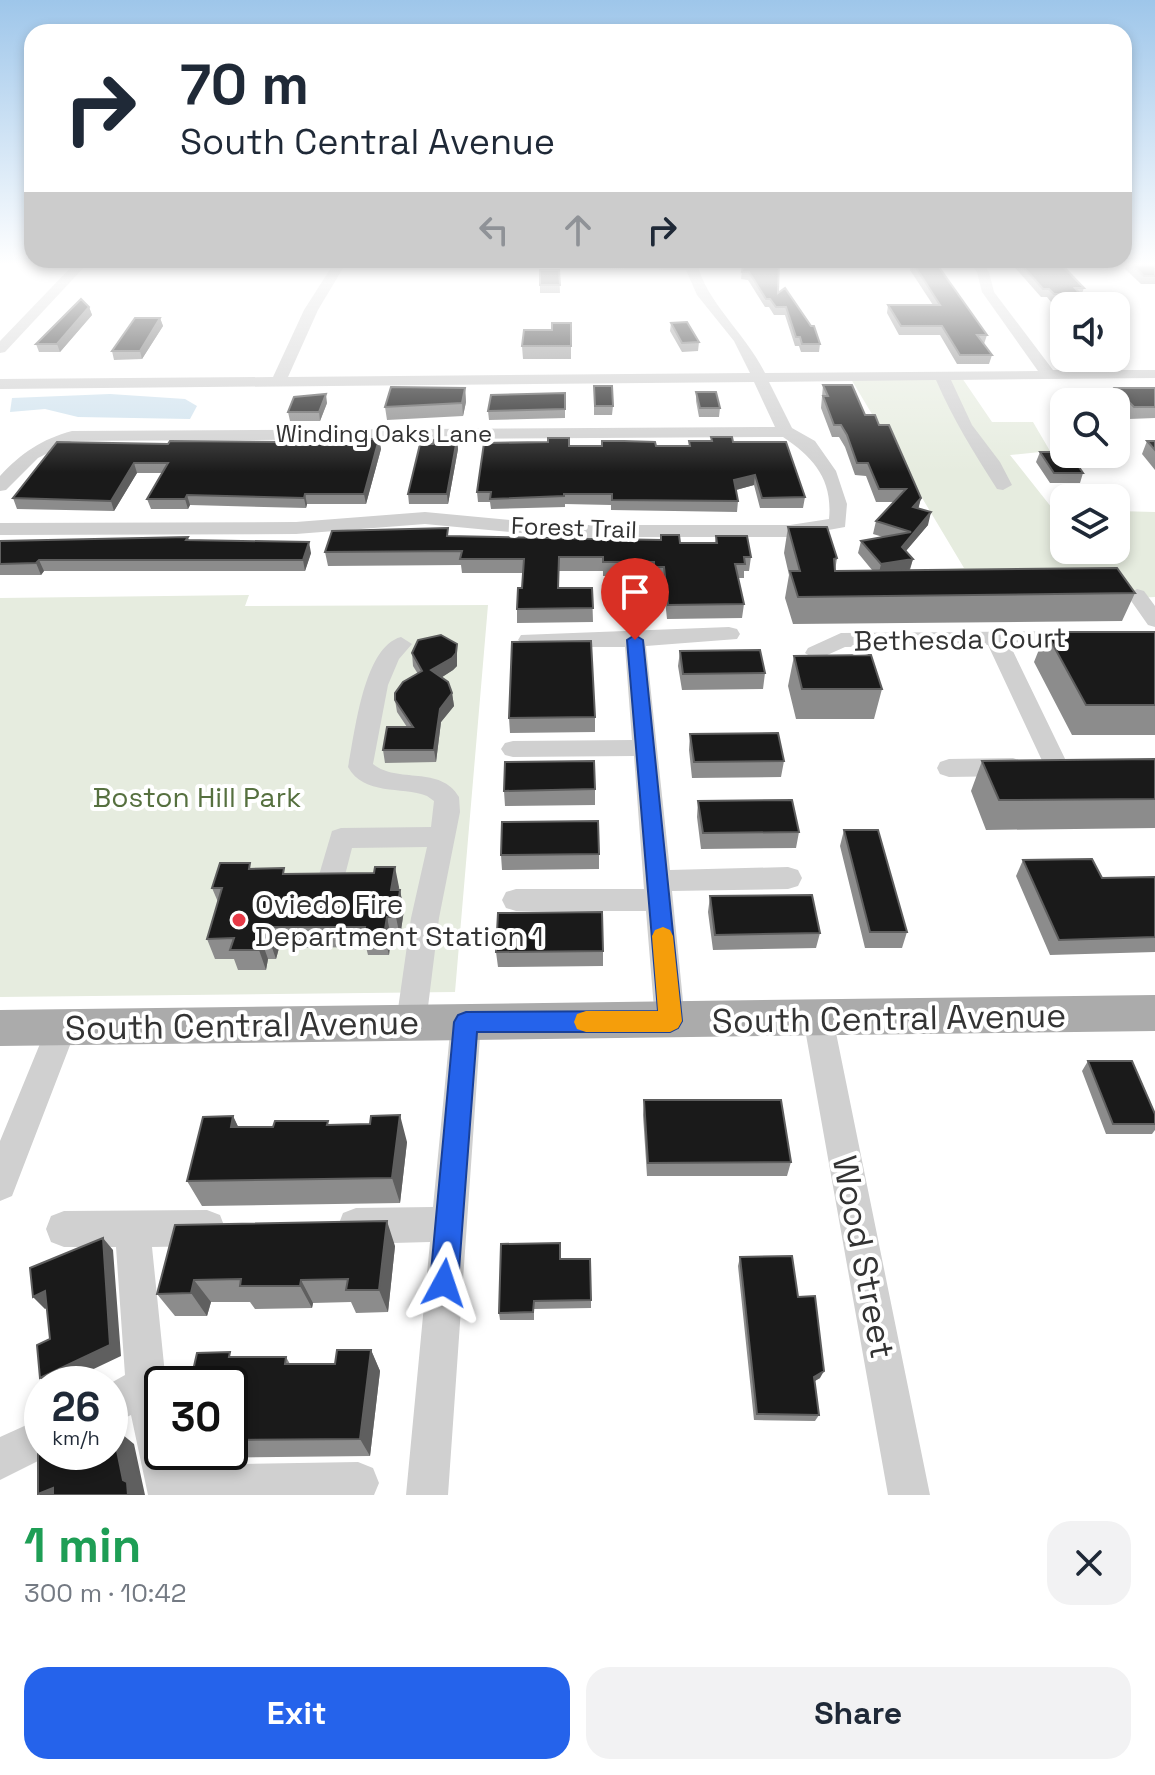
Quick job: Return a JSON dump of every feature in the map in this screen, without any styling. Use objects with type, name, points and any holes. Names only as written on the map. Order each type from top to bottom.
[{"type":"main road","name":"South Central Avenue","points":[[0,1028],[818,1018],[1153,1018]]},
{"type":"street","points":[[0,349],[15,333]]},
{"type":"street","points":[[279,381],[301,333]]},
{"type":"street","name":"Forest Trail","points":[[0,529],[296,528],[425,518],[563,531],[790,531],[838,523],[841,513],[818,456],[809,445],[786,432],[734,333]]},
{"type":"street","points":[[1017,333],[1048,374]]},
{"type":"street","points":[[0,384],[1155,374]]},
{"type":"street","points":[[941,375],[964,426],[991,462],[1003,485]]},
{"type":"street","name":"Winding Oaks Lane","points":[[0,486],[21,463],[43,446],[72,436],[786,432]]},
{"type":"street","points":[[1137,595],[1150,632]]},
{"type":"street","points":[[529,640],[635,640],[729,634]]},
{"type":"street","name":"Bethesda Court","points":[[816,653],[841,640],[1091,637]]},
{"type":"street","points":[[996,639],[1057,767]]},
{"type":"street","points":[[635,640],[670,1021]]},
{"type":"street","points":[[401,644],[388,655],[380,670],[360,767],[371,779],[435,786],[446,797],[447,812],[425,918],[411,1023]]},
{"type":"street","points":[[513,749],[646,748]]},
{"type":"street","points":[[949,768],[1085,767]]},
{"type":"street","points":[[333,875],[341,838],[443,837]]},
{"type":"street","points":[[516,900],[659,891],[788,878]]},
{"type":"street","name":"Wood Street","points":[[818,1018],[909,1495]]},
{"type":"street","points":[[427,1495],[466,1022]]},
{"type":"street","points":[[0,1184],[62,1027]]},
{"type":"street","points":[[320,1226],[449,1224]]},
{"type":"street","points":[[64,1229],[242,1227]]},
{"type":"street","points":[[132,1229],[144,1366]]},
{"type":"street","points":[[0,1459],[24,1447]]},
{"type":"street","points":[[161,1470],[165,1491],[265,1490],[358,1483]]},
{"type":"green space","points":[[962,378],[992,422],[1033,422],[1050,451],[1010,455],[1050,505],[1050,564],[1130,564],[1130,511],[1155,512],[1155,597],[935,608],[860,574],[964,568],[851,379]]},
{"type":"green space","name":"Boston Hill Park","points":[[249,595],[245,606],[488,605],[455,992],[0,997],[0,598]]},
{"type":"water","points":[[110,394],[185,399],[197,406],[190,419],[78,417],[45,409],[10,412],[12,398]]},
{"type":"building","points":[[47,333],[67,333],[57,344],[36,344]]},
{"type":"building","points":[[125,333],[151,333],[140,351],[112,351]]},
{"type":"building","points":[[524,333],[571,333],[571,346],[522,346]]},
{"type":"building","points":[[676,333],[693,333],[699,342],[682,343]]},
{"type":"building","points":[[795,333],[816,333],[820,344],[802,344],[800,337],[796,337]]},
{"type":"building","points":[[946,333],[985,333],[987,335],[977,335],[992,355],[960,355]]},
{"type":"building","points":[[823,385],[852,385],[865,415],[875,415],[879,425],[889,425],[921,498],[913,507],[931,512],[902,547],[913,559],[881,564],[861,541],[911,532],[876,521],[906,489],[879,489],[868,463],[857,463],[841,425],[834,425],[823,396],[828,396]]},
{"type":"building","points":[[594,386],[612,386],[613,406],[595,406]]},
{"type":"building","points":[[391,387],[465,388],[462,403],[385,407]]},
{"type":"building","points":[[1130,388],[1155,388],[1155,407],[1134,407],[1130,403]]},
{"type":"building","points":[[696,392],[716,392],[720,408],[700,408]]},
{"type":"building","points":[[565,393],[565,409],[488,411],[491,395]]},
{"type":"building","points":[[326,394],[319,412],[288,412],[294,397]]},
{"type":"building","points":[[711,437],[732,437],[733,442],[786,442],[805,497],[762,498],[755,475],[734,480],[738,501],[612,500],[612,494],[490,499],[491,492],[477,492],[484,443],[548,442],[548,438],[569,438],[569,446],[602,446],[602,441],[624,441],[655,442],[656,446],[690,446],[689,441],[712,441]]},
{"type":"building","points":[[356,439],[379,439],[364,494],[305,494],[304,498],[187,495],[185,499],[147,499],[168,463],[134,463],[111,501],[13,498],[57,442],[168,444],[170,441],[303,440],[301,444],[355,444]]},
{"type":"building","points":[[457,439],[447,494],[408,494],[420,444]]},
{"type":"building","points":[[1040,452],[1050,452],[1050,467]]},
{"type":"building","points":[[1051,468],[1080,468],[1083,473],[1054,473]]},
{"type":"building","points":[[788,527],[827,527],[837,558],[834,559],[835,571],[1117,568],[1135,593],[798,597],[790,571],[800,571]]},
{"type":"building","points":[[448,528],[447,536],[661,540],[661,535],[679,535],[680,543],[717,543],[716,536],[747,536],[751,557],[744,557],[745,564],[735,564],[744,604],[668,605],[664,567],[654,567],[654,562],[603,562],[603,557],[559,557],[558,588],[592,588],[593,608],[517,609],[524,559],[460,559],[462,551],[325,552],[332,531]]},
{"type":"building","points":[[188,537],[186,540],[309,542],[303,560],[39,560],[36,563],[0,564],[0,541]]},
{"type":"building","points":[[1046,632],[1155,632],[1155,705],[1086,705]]},
{"type":"building","points":[[441,635],[457,644],[452,658],[431,670],[448,682],[452,693],[440,709],[434,750],[383,750],[387,727],[413,727],[395,700],[395,693],[403,682],[422,671],[412,653],[418,640]]},
{"type":"building","points":[[591,641],[595,717],[509,718],[512,642]]},
{"type":"building","points":[[760,650],[765,673],[683,674],[680,651]]},
{"type":"building","points":[[871,655],[882,689],[802,689],[794,656]]},
{"type":"building","points":[[778,733],[784,761],[694,762],[690,734]]},
{"type":"building","points":[[1155,759],[1155,799],[999,800],[982,761]]},
{"type":"building","points":[[594,761],[595,789],[504,791],[505,762]]},
{"type":"building","points":[[792,800],[799,832],[703,833],[698,801]]},
{"type":"building","points":[[598,821],[599,854],[501,855],[502,822]]},
{"type":"building","points":[[844,830],[878,830],[907,932],[870,932]]},
{"type":"building","points":[[1092,859],[1102,878],[1155,877],[1155,937],[1059,940],[1023,860]]},
{"type":"building","points":[[220,863],[250,863],[249,869],[284,868],[283,874],[374,873],[375,867],[395,867],[391,890],[400,890],[396,917],[387,917],[384,935],[363,935],[365,927],[272,927],[269,939],[261,939],[259,950],[230,950],[234,938],[207,939],[222,888],[212,888]]},
{"type":"building","points":[[812,895],[820,933],[715,935],[710,896]]},
{"type":"building","points":[[602,912],[603,951],[496,952],[498,913]]},
{"type":"building","points":[[1088,1061],[1132,1061],[1155,1114],[1155,1124],[1113,1124]]},
{"type":"building","points":[[644,1100],[781,1100],[791,1162],[648,1163]]},
{"type":"building","points":[[400,1115],[392,1178],[187,1181],[203,1117],[233,1116],[231,1127],[273,1127],[275,1121],[370,1124],[371,1116]]},
{"type":"building","points":[[387,1221],[379,1290],[346,1290],[348,1279],[301,1280],[300,1286],[240,1286],[241,1279],[194,1280],[191,1293],[157,1294],[175,1225]]},
{"type":"building","points":[[103,1238],[110,1345],[65,1366],[39,1366],[37,1345],[50,1339],[45,1291],[33,1297],[30,1268]]},
{"type":"building","points":[[560,1243],[560,1259],[590,1259],[591,1300],[534,1301],[533,1312],[499,1313],[501,1244]]},
{"type":"building","points":[[792,1256],[798,1297],[815,1296],[824,1371],[814,1377],[819,1415],[757,1414],[740,1257]]},
{"type":"building","points":[[337,1350],[371,1350],[360,1439],[248,1440],[248,1366],[194,1366],[197,1353],[230,1352],[229,1357],[286,1357],[285,1364],[335,1364]]},
{"type":"building","points":[[38,1470],[121,1470],[123,1480],[127,1482],[128,1495],[53,1495],[53,1488],[38,1494]]},
{"type":"slow traffic","points":[[586,1022],[670,1021],[663,936]]},
{"type":"place","name":"Oviedo Fire Department Station 1","points":[[239,920]]},
{"type":"route","points":[[444,1283],[466,1022],[670,1021],[635,640]]}]
